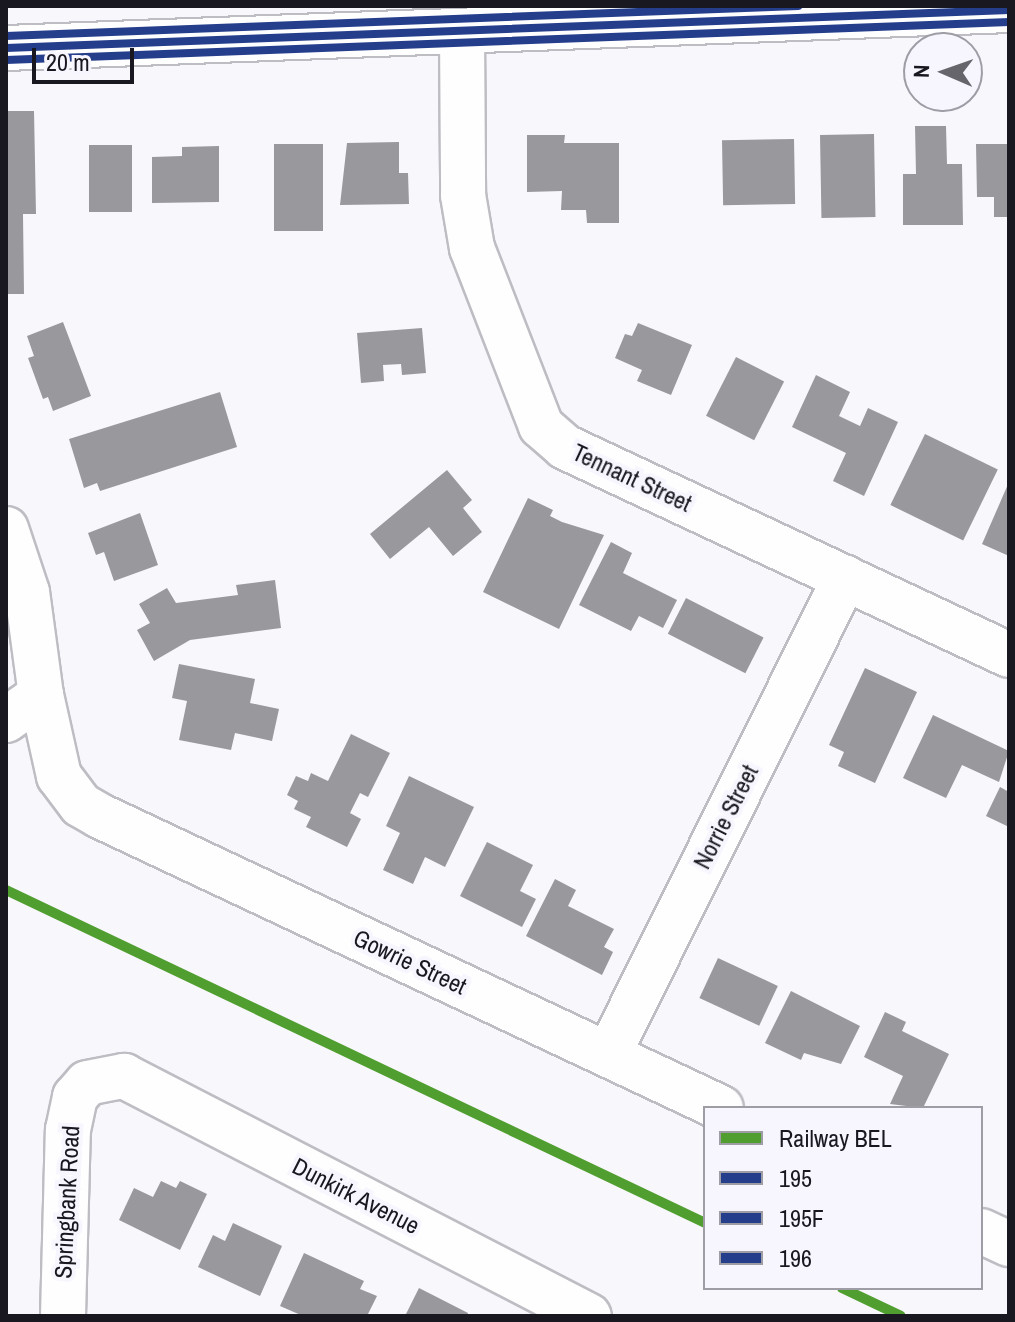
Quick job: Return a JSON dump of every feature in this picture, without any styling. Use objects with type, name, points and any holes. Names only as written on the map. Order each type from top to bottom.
[{"type":"street","points":[[732,19],[792,6]]},
{"type":"street","points":[[6,48],[462,32],[564,17],[732,19],[1009,10]]},
{"type":"street","name":"Tennant Street","points":[[462,32],[463,195],[472,248],[541,426],[565,447],[1009,655]]},
{"type":"street","name":"Gowrie Street","points":[[6,529],[27,592],[41,695],[59,776],[81,805],[717,1106]]},
{"type":"street","name":"Norrie Street","points":[[608,1055],[845,578]]},
{"type":"street","points":[[6,720],[41,695]]},
{"type":"street","name":"Springbank Road","points":[[63,1316],[68,1130],[75,1097],[87,1083],[124,1076]]},
{"type":"street","name":"Dunkirk Avenue","points":[[124,1076],[589,1316]]},
{"type":"street","points":[[983,1232],[1009,1244]]},
{"type":"building","points":[[6,111],[34,111],[36,214],[23,214],[24,294],[6,294]]},
{"type":"building","points":[[915,126],[946,126],[947,164],[962,164],[963,225],[903,225],[903,174],[916,174]]},
{"type":"building","points":[[874,134],[875,217],[821,218],[820,135]]},
{"type":"building","points":[[527,135],[565,135],[564,143],[619,143],[619,223],[587,223],[586,210],[561,210],[562,191],[527,192]]},
{"type":"building","points":[[794,139],[795,204],[723,205],[722,140]]},
{"type":"building","points":[[399,142],[399,173],[408,173],[409,204],[340,205],[347,143]]},
{"type":"building","points":[[274,144],[323,144],[323,231],[274,231]]},
{"type":"building","points":[[976,144],[1009,144],[1009,217],[994,217],[994,197],[977,197]]},
{"type":"building","points":[[89,145],[132,145],[132,212],[89,212]]},
{"type":"building","points":[[219,146],[219,202],[152,203],[152,157],[182,156],[182,147]]},
{"type":"building","points":[[63,322],[91,396],[53,411],[48,397],[43,399],[28,358],[34,356],[27,336]]},
{"type":"building","points":[[638,323],[692,345],[671,395],[637,381],[642,370],[615,358],[625,334],[632,336]]},
{"type":"building","points":[[422,328],[426,373],[402,375],[401,364],[383,365],[384,381],[361,383],[357,333]]},
{"type":"building","points":[[736,357],[784,382],[754,440],[706,416]]},
{"type":"building","points":[[816,375],[850,392],[839,416],[860,426],[868,408],[898,422],[864,496],[833,481],[846,453],[792,427]]},
{"type":"building","points":[[220,392],[237,447],[100,491],[97,483],[84,488],[69,439]]},
{"type":"building","points":[[925,434],[998,470],[963,541],[890,505]]},
{"type":"building","points":[[447,470],[472,500],[463,508],[482,532],[453,556],[429,527],[390,559],[370,534]]},
{"type":"building","points":[[1009,482],[1009,556],[982,544]]},
{"type":"building","points":[[528,498],[553,510],[550,516],[562,522],[604,535],[559,629],[483,592]]},
{"type":"building","points":[[140,513],[158,565],[114,581],[104,552],[96,555],[88,533]]},
{"type":"building","points":[[611,542],[632,553],[623,573],[677,600],[663,628],[639,616],[631,631],[579,605]]},
{"type":"building","points":[[275,580],[281,628],[190,640],[154,661],[137,630],[150,623],[139,604],[167,588],[176,603],[238,595],[236,585]]},
{"type":"building","points":[[686,598],[764,637],[745,673],[668,634]]},
{"type":"building","points":[[179,664],[255,679],[250,703],[279,709],[272,741],[235,733],[231,750],[179,740],[187,701],[172,698]]},
{"type":"building","points":[[865,668],[917,692],[875,783],[838,766],[844,752],[829,745]]},
{"type":"building","points":[[933,715],[1009,751],[999,782],[962,765],[946,798],[903,778]]},
{"type":"building","points":[[351,734],[390,753],[368,797],[360,793],[350,813],[361,819],[347,847],[306,827],[311,817],[294,809],[298,801],[287,795],[296,776],[308,781],[311,773],[328,781]]},
{"type":"building","points":[[409,776],[474,807],[445,867],[425,857],[413,884],[383,870],[400,833],[386,826]]},
{"type":"building","points":[[1000,787],[1009,792],[1009,827],[986,816]]},
{"type":"building","points":[[487,842],[533,865],[520,891],[536,899],[522,927],[460,896]]},
{"type":"building","points":[[555,879],[576,890],[568,906],[614,929],[604,947],[613,952],[602,975],[526,936]]},
{"type":"building","points":[[718,958],[778,986],[759,1026],[699,998]]},
{"type":"building","points":[[791,991],[860,1026],[841,1064],[804,1053],[801,1060],[765,1043]]},
{"type":"building","points":[[885,1012],[906,1022],[902,1031],[949,1054],[924,1106],[890,1104],[903,1076],[864,1057]]},
{"type":"building","points":[[161,1181],[176,1188],[180,1181],[207,1194],[180,1250],[119,1220],[134,1188],[153,1197]]},
{"type":"building","points":[[233,1223],[282,1246],[260,1296],[198,1267],[213,1235],[225,1241]]},
{"type":"building","points":[[304,1253],[364,1281],[360,1289],[377,1296],[367,1316],[303,1316],[280,1306]]},
{"type":"building","points":[[419,1288],[468,1313],[467,1316],[405,1316]]},
{"type":"rail line","name":"BEL","points":[[6,890],[703,1222]]},
{"type":"rail line","name":"BEL","points":[[846,1290],[901,1316]]},
{"type":"transit line","name":"196","points":[[6,36],[798,6]]},
{"type":"transit line","name":"195","points":[[6,48],[1009,10]]},
{"type":"transit line","name":"195F","points":[[6,60],[1009,22]]}]
